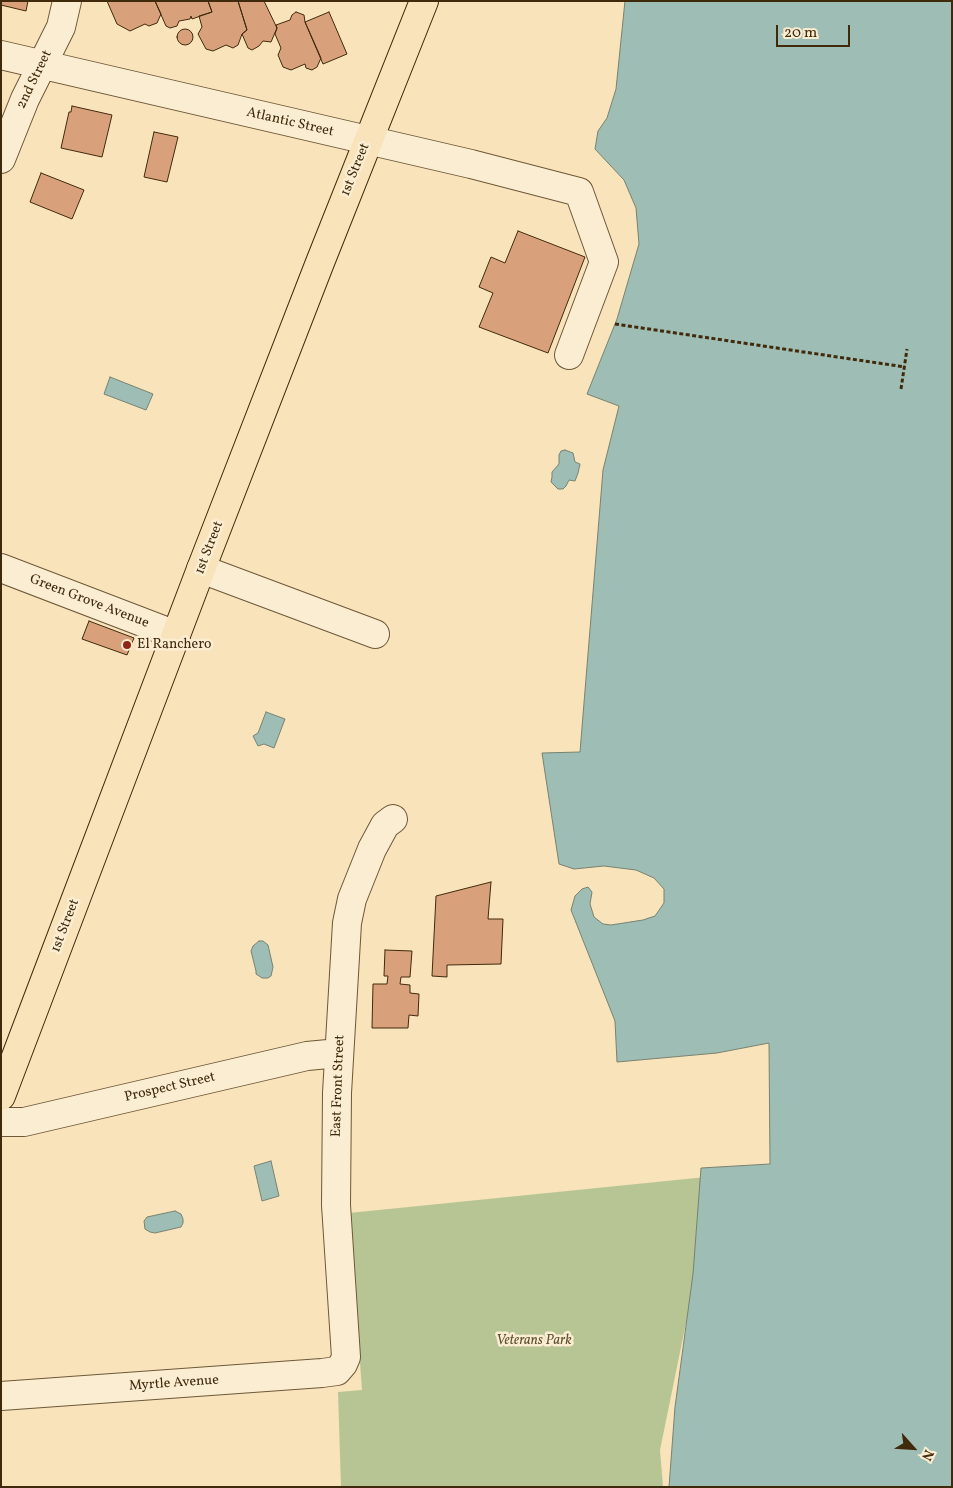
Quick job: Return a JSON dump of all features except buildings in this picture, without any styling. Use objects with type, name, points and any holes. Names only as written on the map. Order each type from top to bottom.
[{"type":"main road","name":"1st Street","points":[[1,1096],[201,569],[424,1]]},
{"type":"street","name":"2nd Street","points":[[1,159],[25,98],[61,27],[67,1]]},
{"type":"street","name":"Atlantic Street","points":[[1,55],[471,164],[579,192],[604,262],[569,355]]},
{"type":"street","name":"Green Grove Avenue","points":[[1,568],[176,635]]},
{"type":"street","points":[[201,569],[375,634]]},
{"type":"street","name":"East Front Street","points":[[343,1364],[346,1357],[336,1205],[339,1053],[348,923],[352,898],[372,849],[385,825],[393,819]]},
{"type":"street","name":"Prospect Street","points":[[1,1122],[24,1122],[307,1056],[339,1053]]},
{"type":"street","name":"Myrtle Avenue","points":[[1,1396],[322,1373],[337,1371],[343,1364]]},
{"type":"path","points":[[615,324],[905,367]]},
{"type":"path","points":[[901,389],[907,349]]},
{"type":"green space","name":"Veterans Park","points":[[716,1176],[660,1450],[663,1487],[341,1487],[338,1392],[362,1390],[349,1213]]},
{"type":"water","points":[[625,1],[952,1],[952,1487],[669,1487],[675,1407],[693,1274],[701,1168],[770,1164],[769,1043],[717,1053],[617,1062],[615,1021],[571,910],[575,896],[582,889],[588,887],[592,892],[590,904],[594,917],[603,924],[611,925],[643,920],[655,916],[664,903],[664,889],[654,878],[636,870],[604,866],[574,869],[559,864],[542,753],[580,752],[603,470],[619,406],[587,394],[617,319],[639,244],[636,208],[624,180],[595,149],[598,131],[607,118],[616,89]]},
{"type":"water","points":[[110,377],[153,394],[146,410],[104,394]]},
{"type":"water","points":[[565,450],[573,453],[575,462],[580,464],[575,481],[569,480],[563,489],[558,489],[551,482],[552,472],[559,464],[561,451]]},
{"type":"water","points":[[266,712],[285,719],[274,748],[264,744],[258,746],[253,736],[258,733]]},
{"type":"water","points":[[259,941],[263,941],[268,945],[273,967],[271,976],[268,978],[262,978],[256,974],[251,951],[253,946]]},
{"type":"water","points":[[271,1161],[279,1196],[262,1201],[254,1166]]},
{"type":"water","points":[[175,1211],[181,1214],[183,1219],[181,1227],[155,1233],[145,1229],[144,1221],[147,1217]]},
{"type":"place","name":"El Ranchero","points":[[127,645]]}]
